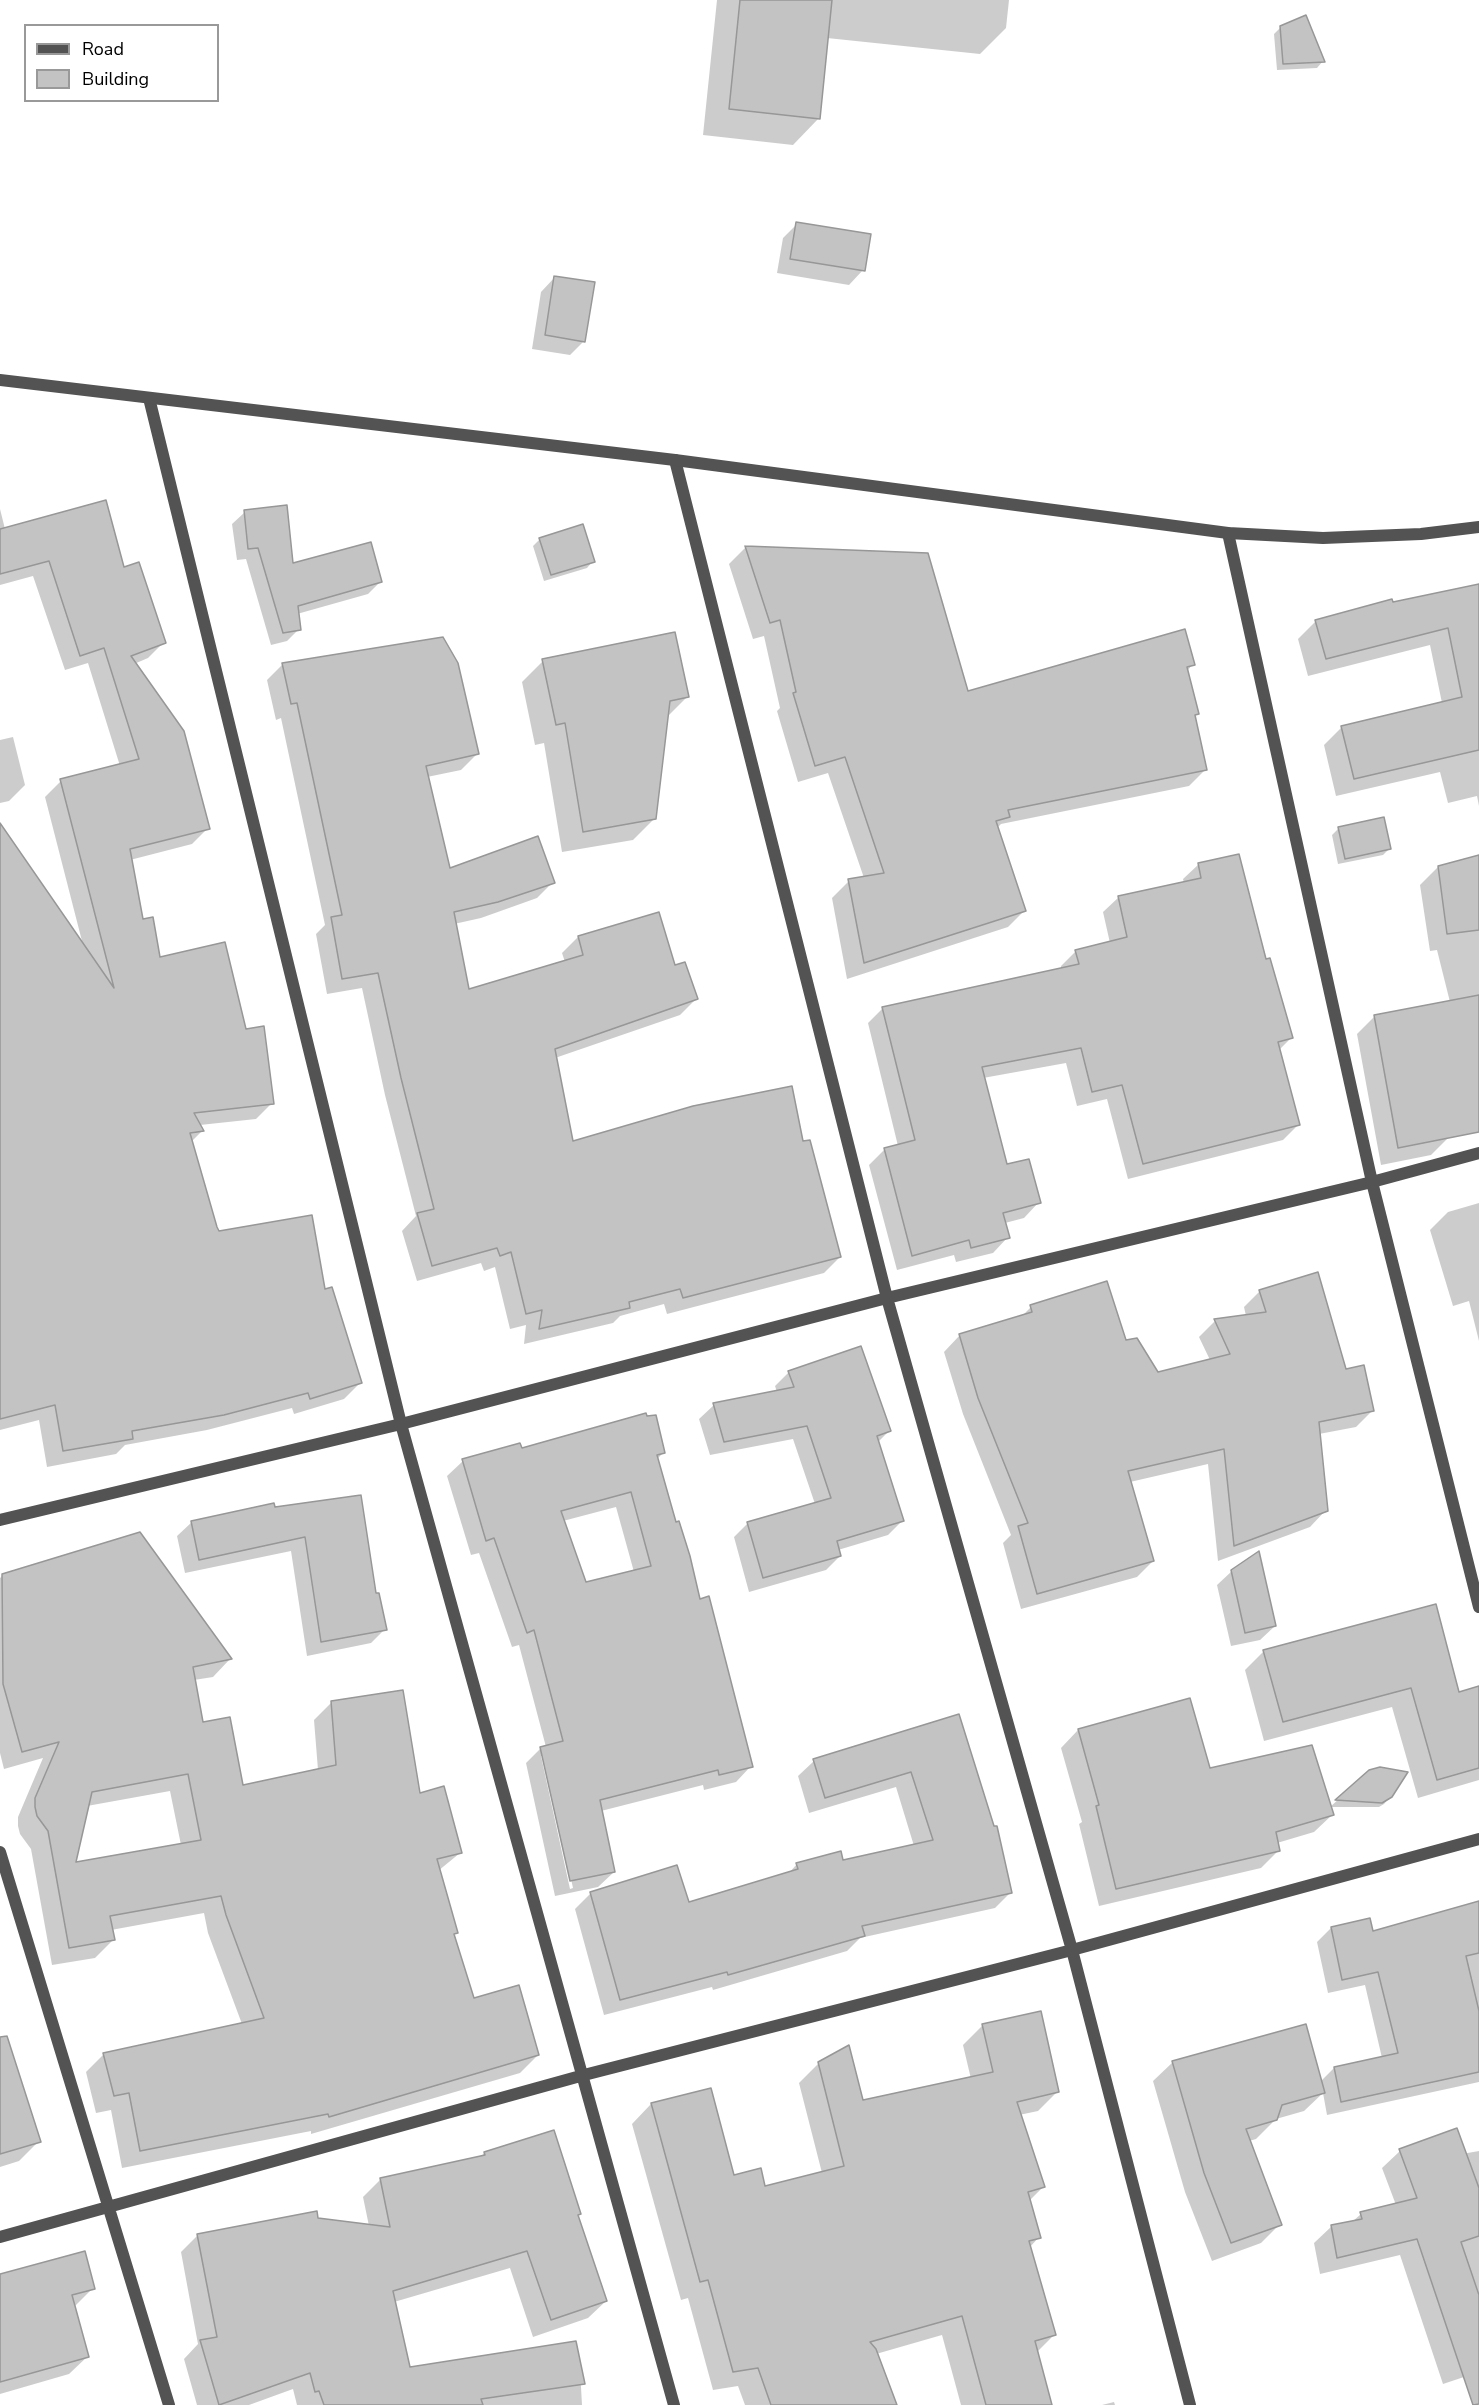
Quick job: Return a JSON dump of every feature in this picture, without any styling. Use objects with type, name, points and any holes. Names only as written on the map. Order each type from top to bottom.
[{"type":"street","points":[[0,380],[675,460],[1228,533],[1323,538],[1420,534],[1479,526]]},
{"type":"street","points":[[149,398],[401,1424],[674,2405]]},
{"type":"street","points":[[675,460],[887,1298],[1072,1950],[1190,2405]]},
{"type":"street","points":[[1228,533],[1372,1182],[1479,1607]]},
{"type":"street","points":[[0,1520],[401,1424],[887,1298],[1372,1182],[1479,1153]]},
{"type":"street","points":[[0,2237],[584,2075],[1072,1950],[1479,1839]]},
{"type":"street","points":[[0,1852],[170,2405]]},
{"type":"building","points":[[740,0],[832,0],[820,119],[729,109]]},
{"type":"building","points":[[1306,15],[1325,62],[1283,64],[1280,26]]},
{"type":"building","points":[[796,222],[871,234],[865,271],[790,259]]},
{"type":"building","points":[[554,276],[595,282],[585,342],[545,335]]},
{"type":"building","points":[[106,500],[124,567],[139,562],[166,643],[131,656],[184,731],[210,829],[130,849],[143,919],[153,917],[160,957],[225,942],[246,1029],[264,1026],[274,1104],[194,1113],[204,1131],[190,1133],[217,1227],[219,1231],[312,1215],[325,1289],[332,1287],[362,1383],[310,1399],[308,1393],[224,1415],[132,1431],[133,1439],[63,1451],[55,1405],[0,1419],[0,823],[114,988],[60,779],[139,759],[104,648],[80,656],[49,561],[0,574],[0,529]]},
{"type":"building","points":[[287,505],[293,563],[371,542],[382,582],[298,606],[301,630],[283,633],[258,548],[248,549],[244,510]]},
{"type":"building","points":[[583,524],[595,562],[551,575],[539,538]]},
{"type":"building","points":[[745,546],[928,553],[968,691],[1185,629],[1195,665],[1187,667],[1199,714],[1195,715],[1207,770],[1008,810],[1010,817],[996,821],[1026,911],[864,963],[848,879],[884,873],[845,757],[815,766],[793,693],[796,692],[780,620],[770,623]]},
{"type":"building","points":[[1479,584],[1479,750],[1354,779],[1341,726],[1462,697],[1448,628],[1326,659],[1315,620],[1392,599],[1393,602]]},
{"type":"building","points":[[675,632],[689,697],[670,701],[656,819],[583,832],[565,723],[556,725],[542,659]]},
{"type":"building","points":[[443,637],[458,663],[479,754],[426,766],[450,868],[538,836],[555,883],[498,902],[454,912],[469,989],[583,955],[578,936],[659,912],[675,965],[685,962],[698,999],[555,1049],[573,1141],[693,1106],[792,1086],[803,1141],[810,1140],[841,1257],[683,1298],[680,1289],[629,1302],[630,1308],[539,1329],[542,1310],[526,1314],[511,1252],[500,1256],[497,1248],[432,1266],[417,1213],[434,1209],[401,1078],[378,973],[342,979],[331,917],[342,915],[297,703],[291,704],[282,663]]},
{"type":"building","points":[[1384,817],[1391,849],[1345,859],[1338,827]]},
{"type":"building","points":[[1239,854],[1266,959],[1270,958],[1293,1038],[1278,1042],[1300,1125],[1143,1164],[1122,1085],[1092,1092],[1081,1048],[982,1067],[1007,1164],[1029,1159],[1041,1203],[1003,1213],[1010,1238],[971,1248],[969,1240],[912,1256],[884,1148],[915,1140],[882,1007],[1079,964],[1075,950],[1127,937],[1118,896],[1201,878],[1198,863]]},
{"type":"building","points":[[1479,855],[1479,930],[1447,934],[1438,866]]},
{"type":"building","points":[[1479,995],[1479,1132],[1398,1148],[1374,1015]]},
{"type":"building","points":[[1318,1272],[1346,1369],[1364,1365],[1374,1411],[1319,1422],[1328,1511],[1234,1546],[1224,1449],[1128,1471],[1154,1561],[1037,1594],[1018,1526],[1028,1523],[978,1398],[959,1334],[1032,1312],[1030,1305],[1107,1281],[1126,1340],[1137,1338],[1158,1372],[1230,1354],[1214,1319],[1266,1312],[1259,1290]]},
{"type":"building","points":[[861,1346],[891,1431],[877,1436],[904,1521],[837,1541],[841,1556],[763,1578],[747,1522],[831,1498],[807,1426],[724,1442],[713,1403],[794,1387],[788,1371]]},
{"type":"building","points":[[646,1413],[647,1416],[656,1415],[665,1453],[657,1455],[676,1522],[679,1521],[690,1556],[700,1599],[709,1596],[753,1767],[719,1775],[718,1770],[600,1800],[615,1872],[570,1881],[540,1747],[563,1741],[534,1630],[527,1633],[494,1538],[486,1541],[462,1459],[520,1443],[522,1448]],"holes":[[[631,1492],[651,1566],[586,1582],[561,1511]]]},
{"type":"building","points":[[361,1495],[376,1593],[379,1593],[387,1630],[321,1642],[305,1537],[199,1560],[191,1521],[274,1503],[275,1507]]},
{"type":"building","points":[[140,1532],[232,1659],[193,1667],[203,1722],[230,1717],[243,1785],[336,1765],[331,1701],[403,1690],[420,1793],[444,1786],[462,1853],[437,1859],[458,1933],[454,1934],[474,1998],[519,1985],[539,2055],[329,2117],[328,2114],[140,2151],[129,2093],[114,2096],[103,2053],[264,2018],[221,1896],[110,1916],[115,1940],[69,1948],[48,1831],[37,1816],[35,1807],[35,1798],[59,1742],[22,1752],[3,1684],[2,1574]],"holes":[[[188,1774],[201,1840],[76,1862],[92,1792]]]},
{"type":"building","points":[[1259,1551],[1276,1626],[1245,1633],[1231,1570]]},
{"type":"building","points":[[1436,1604],[1459,1692],[1479,1686],[1479,1768],[1437,1780],[1411,1688],[1283,1722],[1263,1650]]},
{"type":"building","points":[[1190,1698],[1210,1768],[1312,1745],[1334,1815],[1276,1832],[1280,1851],[1116,1889],[1096,1806],[1099,1805],[1078,1729]]},
{"type":"building","points":[[959,1714],[994,1826],[997,1826],[1012,1893],[862,1926],[865,1936],[728,1975],[727,1972],[620,2000],[590,1892],[677,1865],[689,1902],[798,1869],[796,1863],[841,1851],[843,1860],[933,1840],[911,1772],[825,1798],[813,1759]]},
{"type":"building","points":[[1380,1767],[1408,1772],[1392,1797],[1382,1803],[1335,1800],[1369,1770]]},
{"type":"building","points":[[1479,1901],[1479,1953],[1466,1956],[1479,2011],[1479,2072],[1341,2102],[1334,2067],[1398,2053],[1378,1972],[1342,1980],[1331,1927],[1370,1918],[1373,1931]]},
{"type":"building","points":[[1041,2011],[1059,2092],[1017,2102],[1045,2187],[1028,2192],[1041,2238],[1029,2241],[1056,2335],[1035,2341],[1052,2405],[986,2405],[962,2316],[870,2342],[876,2349],[897,2405],[771,2405],[758,2368],[733,2372],[708,2280],[700,2282],[651,2103],[711,2088],[734,2175],[761,2168],[765,2186],[844,2166],[818,2062],[849,2045],[863,2100],[993,2072],[982,2024]]},
{"type":"building","points":[[1306,2024],[1325,2093],[1282,2105],[1277,2120],[1246,2129],[1282,2225],[1231,2243],[1204,2173],[1172,2061]]},
{"type":"building","points":[[7,2036],[41,2142],[0,2154],[0,2037]]},
{"type":"building","points":[[1457,2128],[1479,2188],[1479,2236],[1461,2242],[1479,2295],[1479,2404],[1473,2405],[1417,2239],[1337,2258],[1331,2225],[1362,2219],[1360,2212],[1417,2198],[1399,2149]]},
{"type":"building","points":[[554,2130],[581,2214],[578,2215],[607,2301],[551,2320],[527,2251],[393,2291],[410,2367],[576,2341],[585,2384],[481,2399],[483,2405],[324,2405],[319,2391],[315,2392],[310,2373],[219,2405],[200,2340],[217,2337],[197,2234],[317,2211],[318,2218],[390,2227],[380,2178],[485,2155],[484,2152]]},
{"type":"building","points":[[85,2251],[95,2289],[72,2295],[89,2357],[0,2382],[0,2274]]}]
